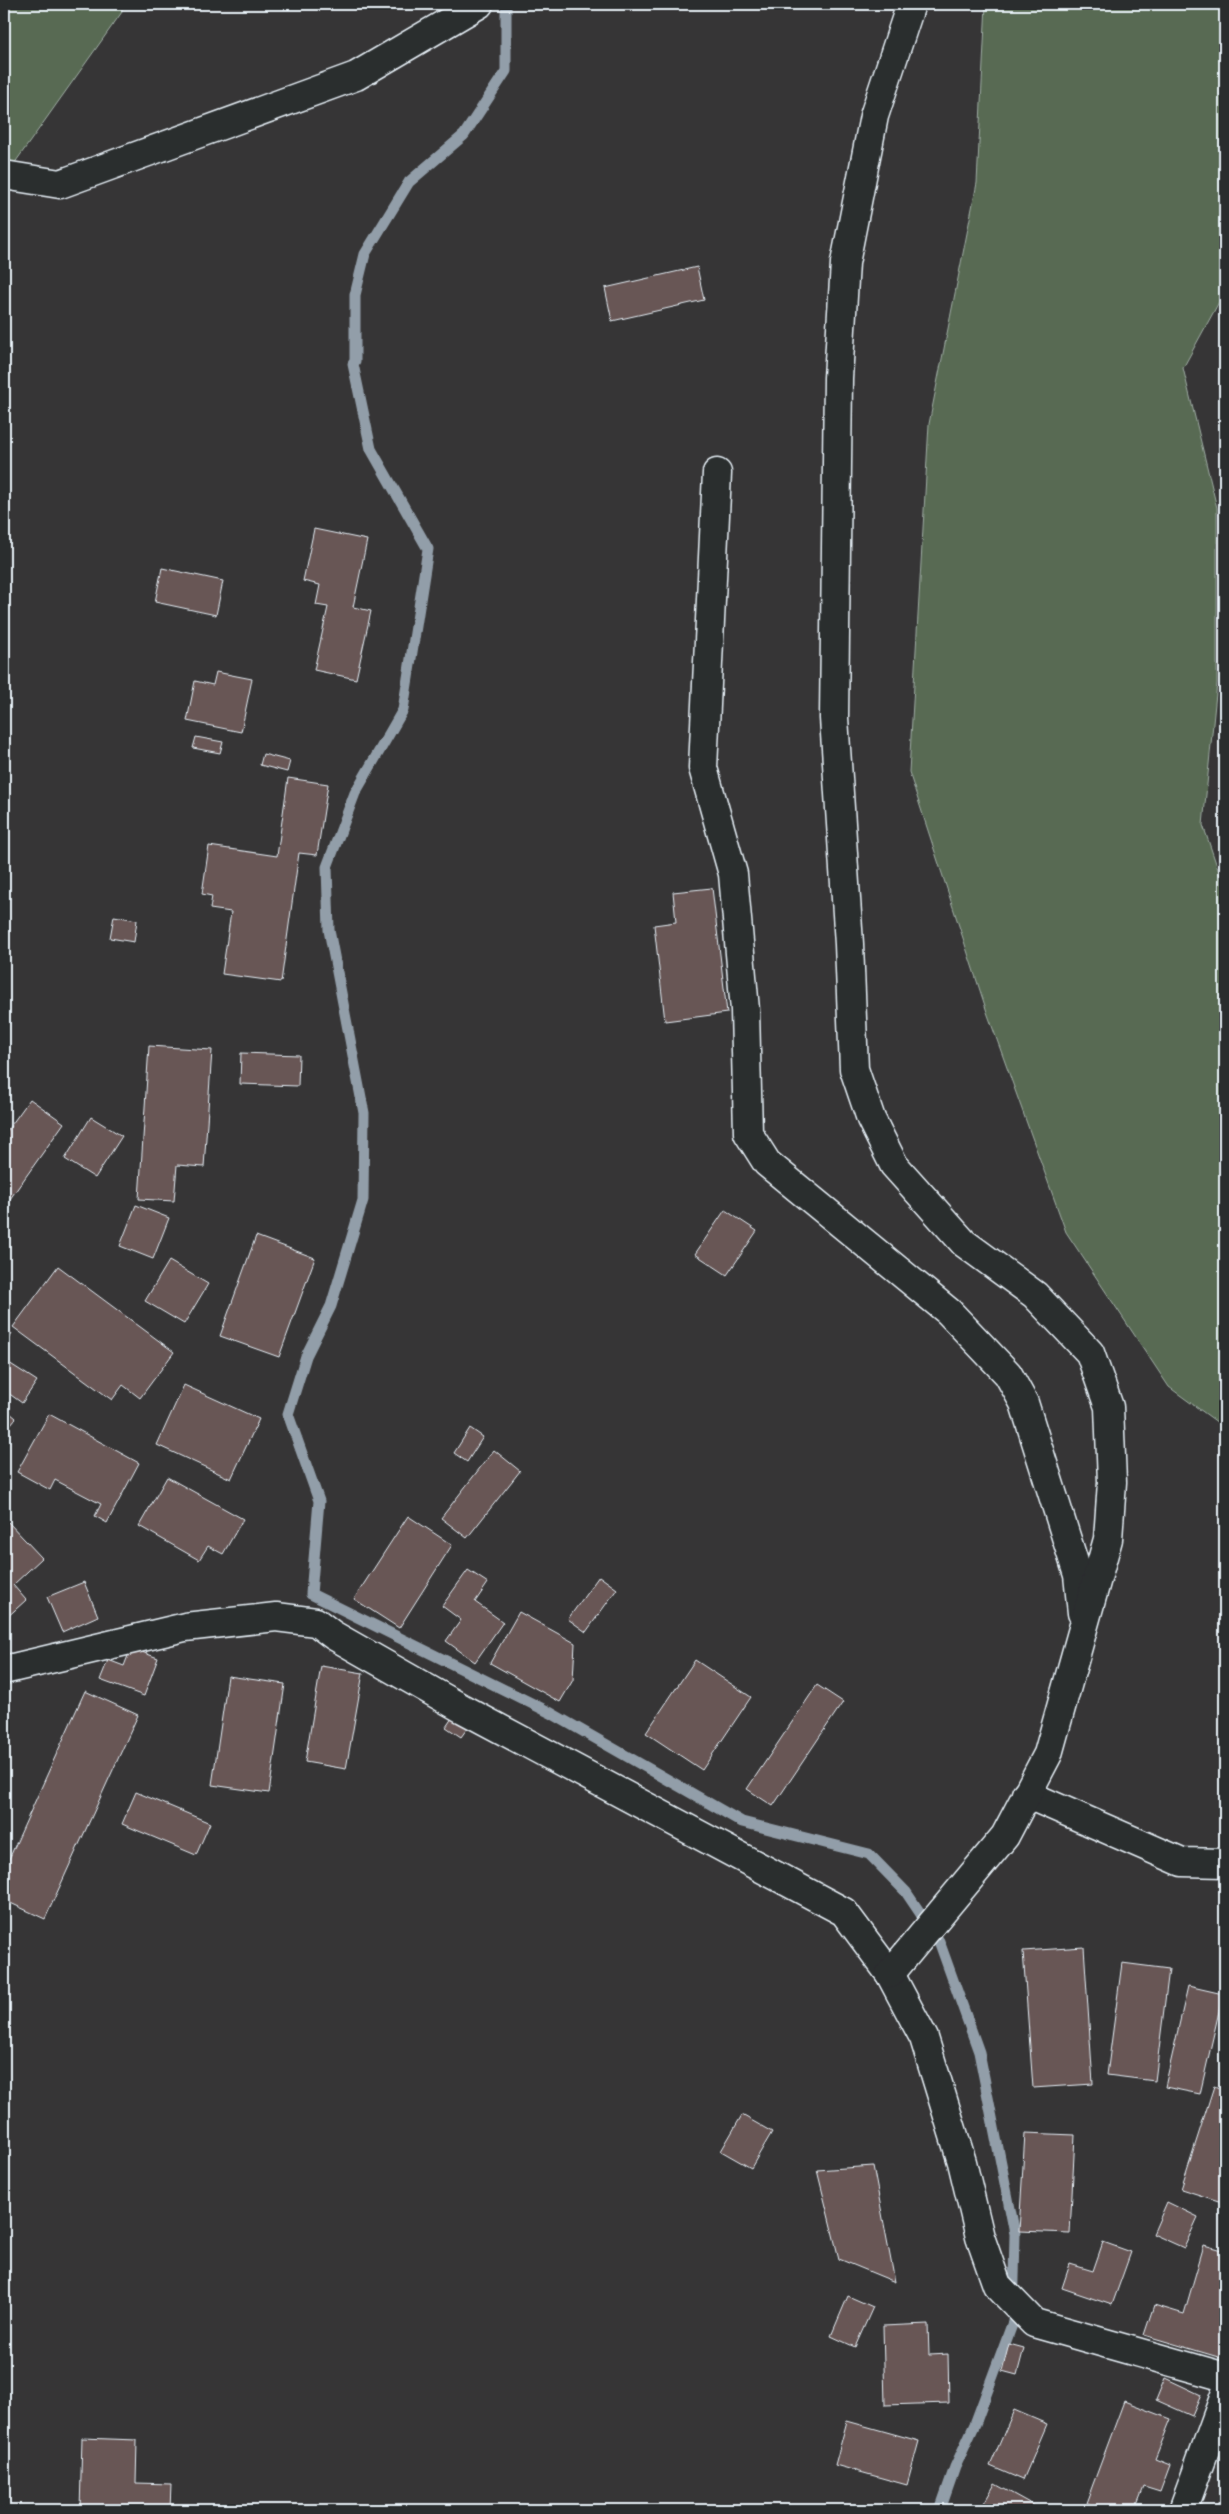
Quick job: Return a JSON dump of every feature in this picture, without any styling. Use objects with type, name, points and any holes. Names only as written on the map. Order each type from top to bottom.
[{"type":"street","points":[[4,175],[60,184],[356,76],[479,4]]},
{"type":"street","points":[[890,1974],[1006,1836],[1048,1754],[1108,1539],[1112,1482],[1109,1407],[1090,1353],[1035,1295],[964,1243],[894,1165],[872,1119],[854,1069],[849,944],[834,718],[839,359],[845,263],[874,116],[911,4]]},
{"type":"street","points":[[716,473],[703,768],[733,874],[745,1010],[748,1133],[767,1163],[949,1312],[1008,1374],[1024,1403],[1078,1575],[1084,1627]]},
{"type":"street","points":[[4,1670],[185,1627],[276,1617],[316,1622],[333,1635],[463,1709],[844,1912],[890,1974],[924,2038],[962,2162],[980,2237],[998,2284],[1034,2323],[1225,2377]]},
{"type":"street","points":[[1026,1794],[1182,1862],[1225,1863]]},
{"type":"street","points":[[1183,2510],[1225,2394]]},
{"type":"green space","points":[[4,4],[122,4],[122,12],[4,178]]},
{"type":"green space","points":[[986,4],[1225,4],[1225,291],[1183,368],[1217,508],[1217,683],[1203,825],[1225,890],[1225,1428],[1169,1387],[1066,1232],[987,1012],[909,772],[929,424],[977,183]]},
{"type":"building","points":[[697,267],[704,300],[612,321],[605,288]]},
{"type":"building","points":[[314,529],[367,540],[353,607],[371,611],[356,679],[314,670],[328,607],[316,605],[320,585],[303,581]]},
{"type":"building","points":[[162,568],[223,581],[216,615],[155,602]]},
{"type":"building","points":[[216,672],[252,679],[241,732],[187,721],[195,681],[213,685]]},
{"type":"building","points":[[196,737],[223,742],[220,753],[193,748]]},
{"type":"building","points":[[263,754],[290,761],[287,772],[260,765]]},
{"type":"building","points":[[288,778],[328,784],[317,855],[299,853],[281,982],[222,974],[231,912],[210,909],[212,896],[202,894],[209,846],[277,856]]},
{"type":"building","points":[[712,888],[727,1013],[665,1021],[654,925],[676,922],[673,892]]},
{"type":"building","points":[[114,916],[137,920],[134,942],[110,938]]},
{"type":"building","points":[[149,1046],[212,1050],[204,1167],[177,1165],[174,1201],[139,1199]]},
{"type":"building","points":[[241,1053],[299,1055],[298,1086],[240,1084]]},
{"type":"building","points":[[30,1099],[64,1123],[5,1206],[4,1135]]},
{"type":"building","points":[[91,1117],[122,1136],[95,1178],[65,1159]]},
{"type":"building","points":[[136,1205],[169,1218],[153,1259],[120,1246]]},
{"type":"building","points":[[725,1210],[757,1231],[727,1275],[695,1254]]},
{"type":"building","points":[[256,1236],[315,1258],[279,1357],[220,1336]]},
{"type":"building","points":[[169,1261],[208,1284],[184,1324],[145,1301]]},
{"type":"building","points":[[58,1266],[174,1352],[140,1398],[123,1385],[112,1400],[13,1327]]},
{"type":"building","points":[[4,1328],[12,1334],[4,1347]]},
{"type":"building","points":[[9,1363],[37,1381],[22,1403],[4,1390],[4,1370]]},
{"type":"building","points":[[184,1385],[259,1419],[231,1479],[157,1445]]},
{"type":"building","points":[[4,1408],[16,1418],[4,1432]]},
{"type":"building","points":[[49,1414],[139,1463],[107,1523],[95,1516],[101,1504],[55,1480],[50,1490],[17,1472]]},
{"type":"building","points":[[470,1428],[483,1437],[467,1462],[454,1453]]},
{"type":"building","points":[[494,1450],[520,1471],[467,1538],[441,1518]]},
{"type":"building","points":[[167,1477],[243,1519],[223,1554],[208,1546],[199,1560],[139,1526]]},
{"type":"building","points":[[408,1516],[452,1545],[399,1628],[354,1599]]},
{"type":"building","points":[[8,1522],[42,1558],[13,1585],[26,1600],[4,1620],[4,1526]]},
{"type":"building","points":[[468,1570],[488,1583],[475,1602],[503,1622],[475,1662],[446,1641],[461,1620],[442,1606]]},
{"type":"building","points":[[599,1576],[617,1589],[586,1632],[568,1619]]},
{"type":"building","points":[[84,1582],[98,1616],[62,1632],[47,1597]]},
{"type":"building","points":[[519,1612],[575,1643],[573,1680],[560,1702],[490,1663]]},
{"type":"building","points":[[131,1648],[158,1658],[144,1696],[100,1680],[108,1660],[124,1666]]},
{"type":"building","points":[[695,1660],[751,1697],[702,1770],[646,1733]]},
{"type":"building","points":[[321,1666],[363,1673],[346,1769],[305,1762]]},
{"type":"building","points":[[228,1676],[285,1684],[269,1793],[212,1785]]},
{"type":"building","points":[[817,1685],[843,1702],[773,1806],[747,1789]]},
{"type":"building","points":[[85,1691],[138,1715],[45,1919],[4,1900],[4,1870]]},
{"type":"building","points":[[454,1715],[469,1726],[461,1737],[446,1727]]},
{"type":"building","points":[[136,1792],[210,1823],[196,1855],[122,1824]]},
{"type":"building","points":[[1084,1947],[1093,2084],[1033,2088],[1023,1951]]},
{"type":"building","points":[[1122,1963],[1169,1969],[1155,2081],[1107,2075]]},
{"type":"building","points":[[1188,1986],[1223,1994],[1200,2094],[1165,2087]]},
{"type":"building","points":[[1214,2086],[1225,2090],[1225,2203],[1181,2189]]},
{"type":"building","points":[[742,2115],[772,2132],[751,2168],[721,2151]]},
{"type":"building","points":[[1025,2133],[1075,2135],[1070,2233],[1019,2231]]},
{"type":"building","points":[[873,2166],[895,2282],[839,2259],[817,2170]]},
{"type":"building","points":[[1167,2202],[1198,2217],[1184,2248],[1153,2234]]},
{"type":"building","points":[[1103,2242],[1131,2252],[1112,2305],[1062,2288],[1070,2264],[1093,2271]]},
{"type":"building","points":[[1204,2245],[1225,2251],[1225,2359],[1144,2335],[1154,2305],[1184,2314]]},
{"type":"building","points":[[848,2296],[873,2307],[855,2347],[831,2336]]},
{"type":"building","points":[[928,2324],[929,2355],[948,2354],[949,2403],[885,2405],[883,2326]]},
{"type":"building","points":[[1009,2344],[1024,2348],[1017,2375],[1002,2371]]},
{"type":"building","points":[[1165,2378],[1201,2395],[1192,2416],[1156,2400]]},
{"type":"building","points":[[1124,2401],[1171,2419],[1155,2459],[1170,2465],[1160,2492],[1144,2487],[1135,2510],[1104,2510],[1086,2503]]},
{"type":"building","points":[[1014,2410],[1047,2424],[1023,2480],[990,2466]]},
{"type":"building","points":[[847,2421],[919,2441],[907,2485],[835,2465]]},
{"type":"building","points":[[82,2438],[137,2440],[136,2483],[171,2484],[170,2510],[80,2510]]},
{"type":"building","points":[[995,2484],[1042,2510],[980,2510]]},
{"type":"building","points":[[1221,2495],[1225,2497],[1225,2510],[1216,2510]]},
{"type":"waterway","points":[[506,4],[506,71],[464,135],[409,182],[365,254],[355,295],[355,361],[353,364],[371,449],[428,549],[403,710],[355,793],[327,867],[329,930],[364,1113],[363,1200],[331,1306],[306,1356],[288,1414],[319,1501],[311,1594],[551,1713],[742,1822],[869,1854],[906,1892],[939,1941],[979,2052],[1015,2234],[1013,2322],[975,2424],[955,2467],[940,2510]]}]
